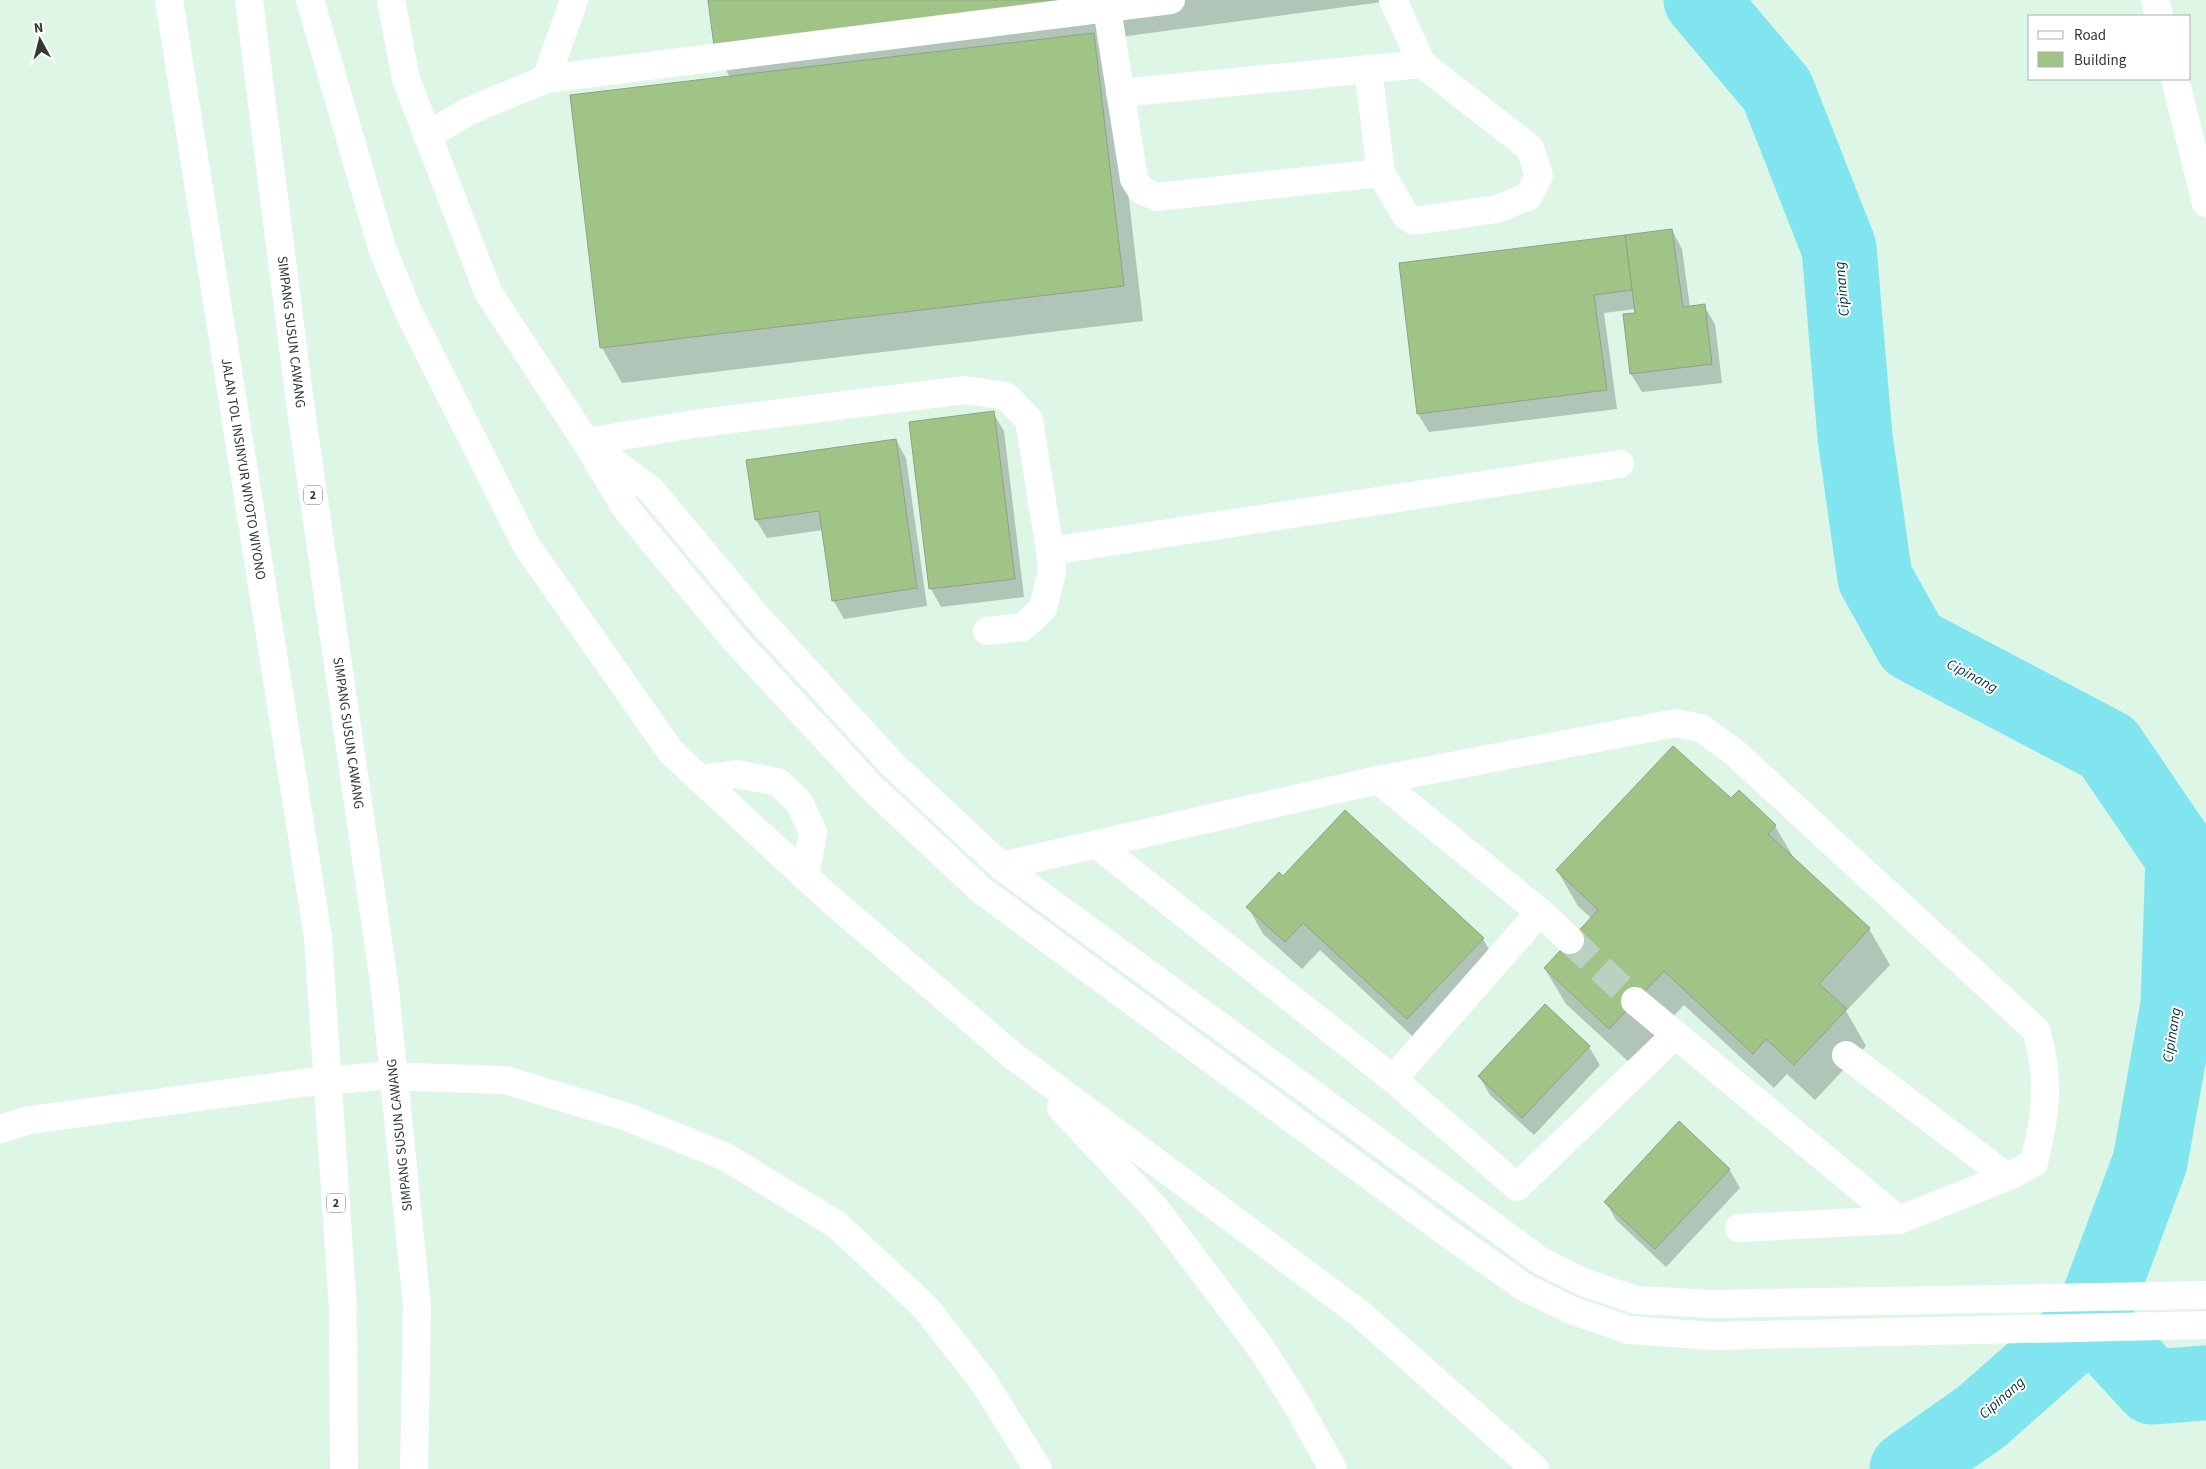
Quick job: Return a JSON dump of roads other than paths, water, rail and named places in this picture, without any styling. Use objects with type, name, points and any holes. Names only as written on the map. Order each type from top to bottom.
[{"type":"main road","name":"JALAN TOL INSINYUR WIYOTO WIYONO","points":[[169,0],[318,937],[343,1310],[344,1469]]},
{"type":"main road","name":"SIMPANG SUSUN CAWANG","points":[[249,0],[300,403],[385,989],[417,1306],[414,1469]]},
{"type":"main road","points":[[310,0],[382,248],[408,311],[462,422],[526,545],[671,752],[806,876],[1012,1055],[1359,1313],[1535,1469]]},
{"type":"main road","points":[[391,0],[406,79],[488,292],[586,442],[627,510],[735,640],[870,786],[981,890],[1458,1240],[1524,1287],[1571,1310],[1630,1330],[1712,1336],[2206,1325]]},
{"type":"main road","points":[[546,79],[574,0]]},
{"type":"main road","points":[[427,136],[469,111],[546,79],[1171,0]]},
{"type":"main road","points":[[1368,69],[1381,173],[1406,216],[1414,221],[1497,209],[1529,196],[1539,176],[1530,148],[1422,64],[1393,0]]},
{"type":"main road","points":[[2155,0],[2159,15]]},
{"type":"main road","points":[[1107,8],[1134,179],[1141,190],[1157,197],[1381,173]]},
{"type":"main road","points":[[1120,93],[1422,64]]},
{"type":"main road","points":[[2175,80],[2206,203]]},
{"type":"main road","points":[[586,442],[694,424],[965,390],[1006,396],[1029,420],[1052,572],[1043,608],[1023,627],[987,631]]},
{"type":"main road","points":[[586,442],[651,490],[759,619],[892,763],[1001,866],[1541,1261],[1583,1282],[1636,1300],[1712,1304],[2206,1294]]},
{"type":"main road","points":[[1050,551],[1620,464]]},
{"type":"main road","points":[[1001,866],[1378,780],[1676,723],[1701,728],[1734,752],[2036,1030],[2044,1058],[2046,1093],[2043,1125],[2034,1163],[2007,1177],[1898,1220],[1739,1228]]},
{"type":"main road","points":[[700,779],[736,774],[778,782],[799,802],[813,832],[806,876]]},
{"type":"main road","points":[[1378,780],[1540,912],[1570,940]]},
{"type":"main road","points":[[1096,844],[1393,1079],[1517,1187],[1675,1035]]},
{"type":"main road","points":[[1393,1079],[1540,912]]},
{"type":"main road","points":[[1635,1001],[1898,1220]]},
{"type":"main road","points":[[1012,1055],[1155,1208],[1260,1348],[1299,1408],[1333,1469]]},
{"type":"main road","points":[[1846,1055],[2007,1177]]},
{"type":"main road","points":[[0,1129],[30,1120],[302,1083],[381,1076],[505,1080],[627,1117],[726,1157],[837,1225],[925,1307],[983,1381],[1038,1469]]},
{"type":"main road","points":[[1571,1310],[1583,1282]]},
{"type":"waterway","name":"Cipinang","points":[[1701,0],[1777,90],[1839,248],[1855,437],[1875,578],[1912,644],[2108,747],[2183,857],[2178,1005],[2150,1162],[2091,1320],[1981,1417],[1907,1469]]},
{"type":"waterway","name":"Cipinang","points":[[2091,1320],[2152,1387],[2206,1383]]},
{"type":"tunnel","points":[[1570,940],[1635,1001]]}]
